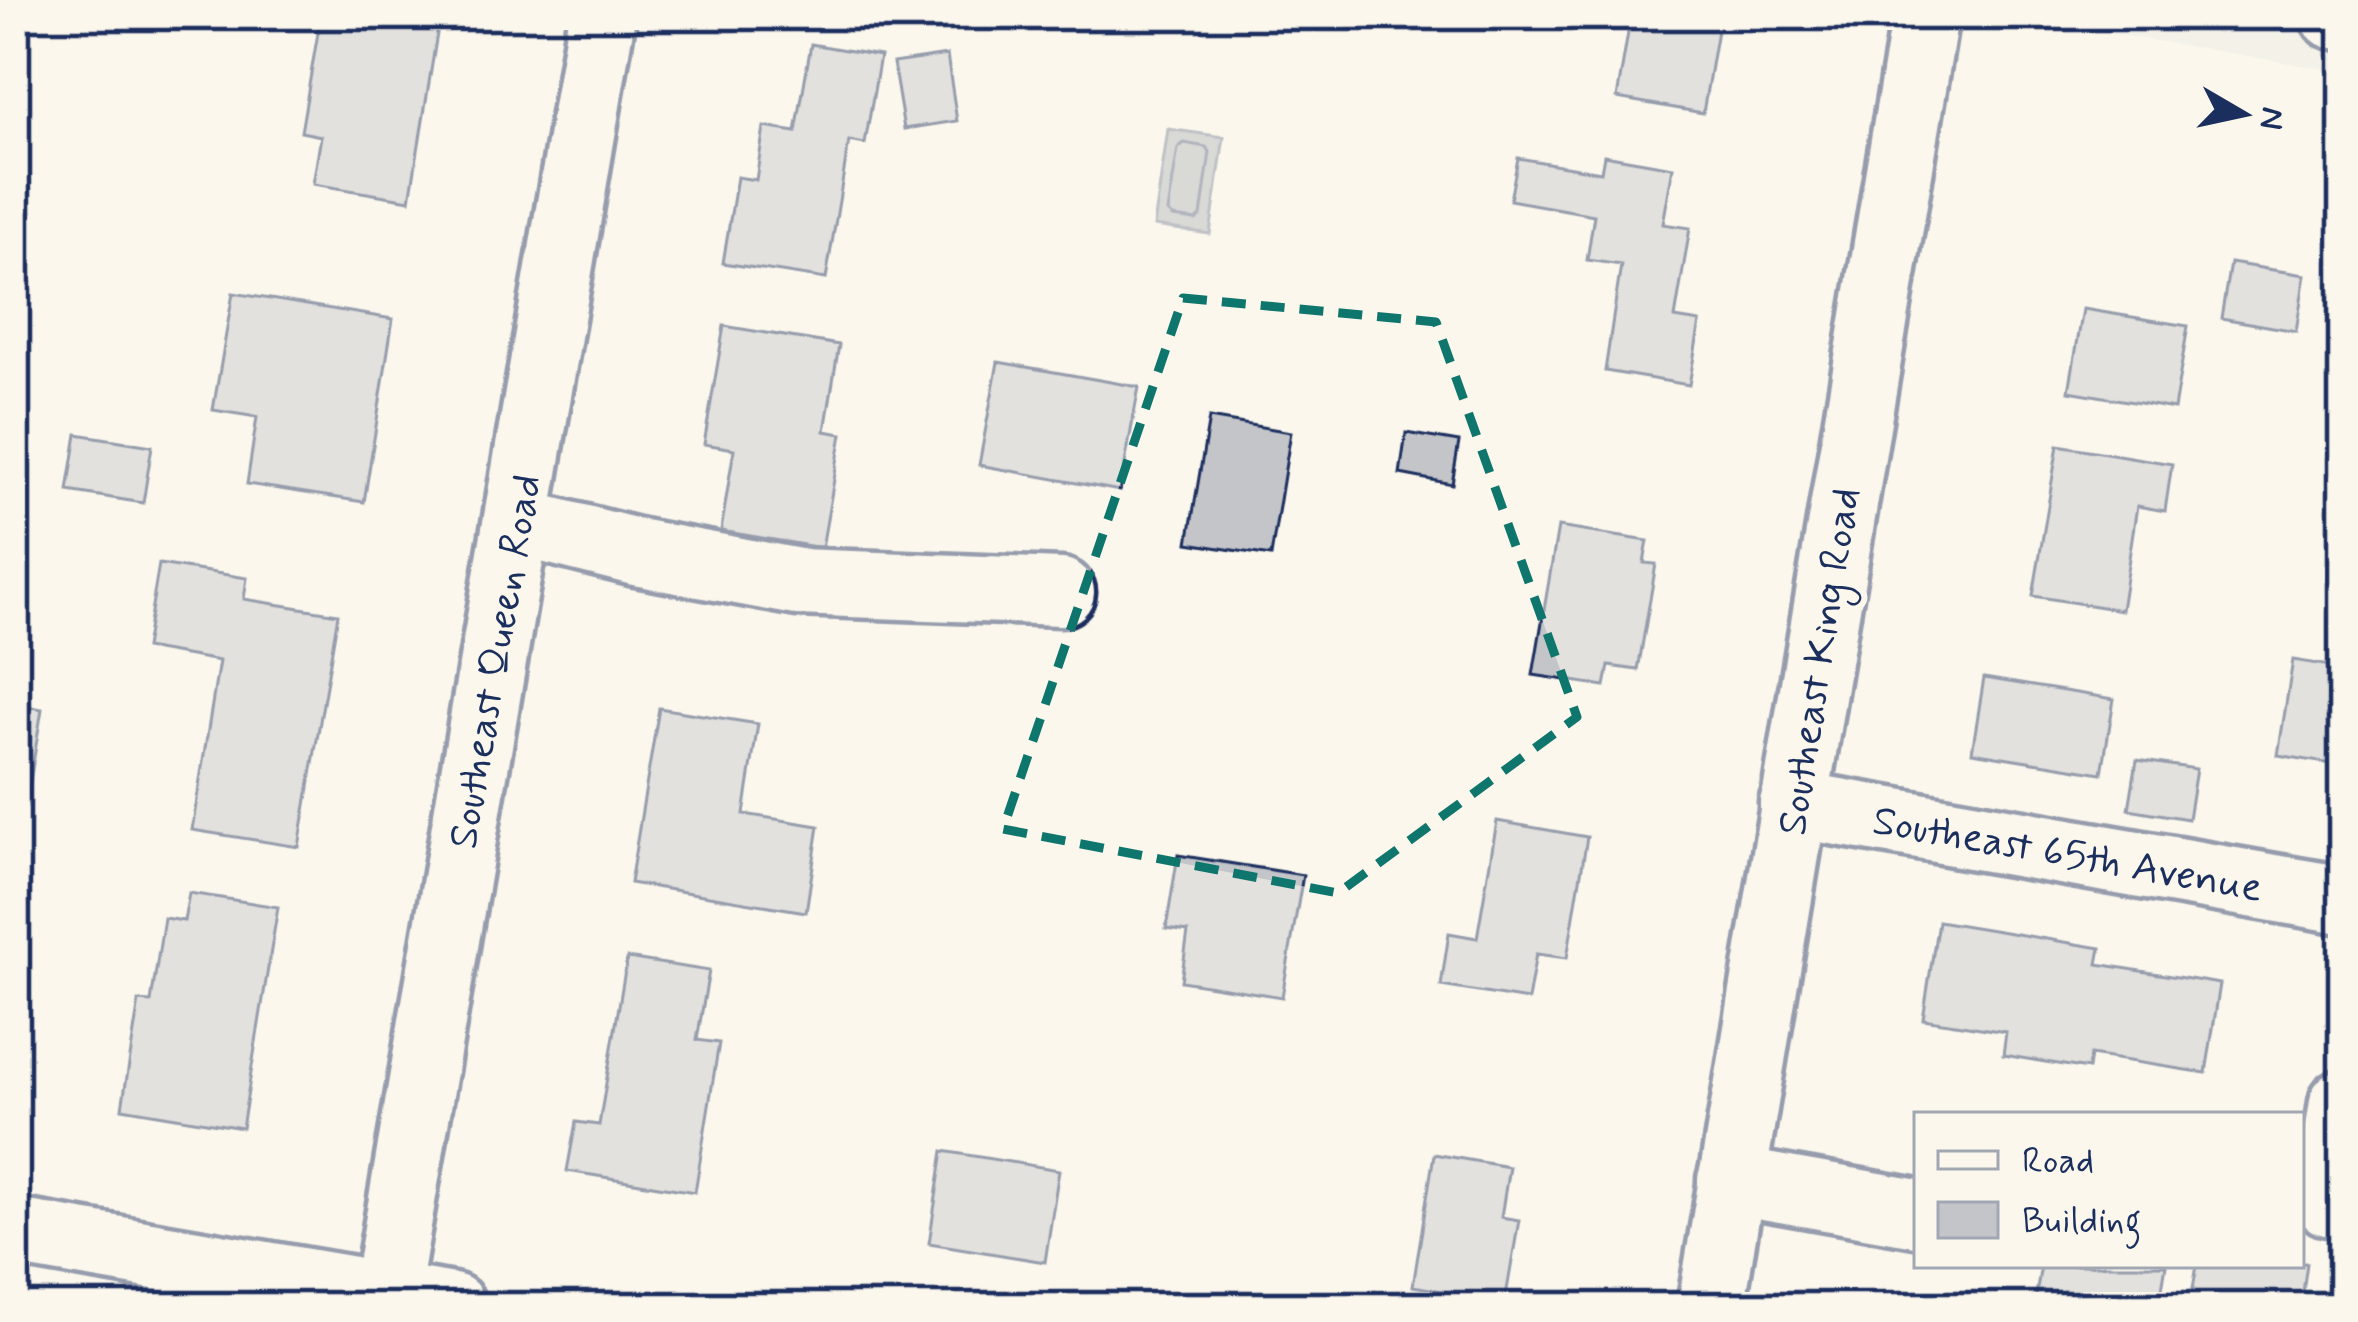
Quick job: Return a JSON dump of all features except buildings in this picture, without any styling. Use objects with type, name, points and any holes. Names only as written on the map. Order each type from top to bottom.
[{"type":"street","name":"Southeast Queen Road","points":[[385,1302],[602,15]]},
{"type":"street","name":"Southeast King Road","points":[[1711,1307],[1925,15]]},
{"type":"street","points":[[517,522],[636,552],[798,582],[1061,592]]},
{"type":"street","name":"Southeast 65th Avenue","points":[[1793,804],[2343,900]]},
{"type":"street","points":[[2328,1202],[2343,1103]]},
{"type":"street","points":[[1731,1180],[1914,1212]]},
{"type":"street","points":[[15,1232],[385,1302],[452,1307]]},
{"type":"highlighted area","points":[[1183,298],[1436,322],[1577,717],[1338,893],[1003,829]]},
{"type":"shaded area","points":[[2006,15],[2343,15],[2343,72],[2006,16]]},
{"type":"water","points":[[1168,129],[1224,137],[1210,234],[1154,226]]}]
